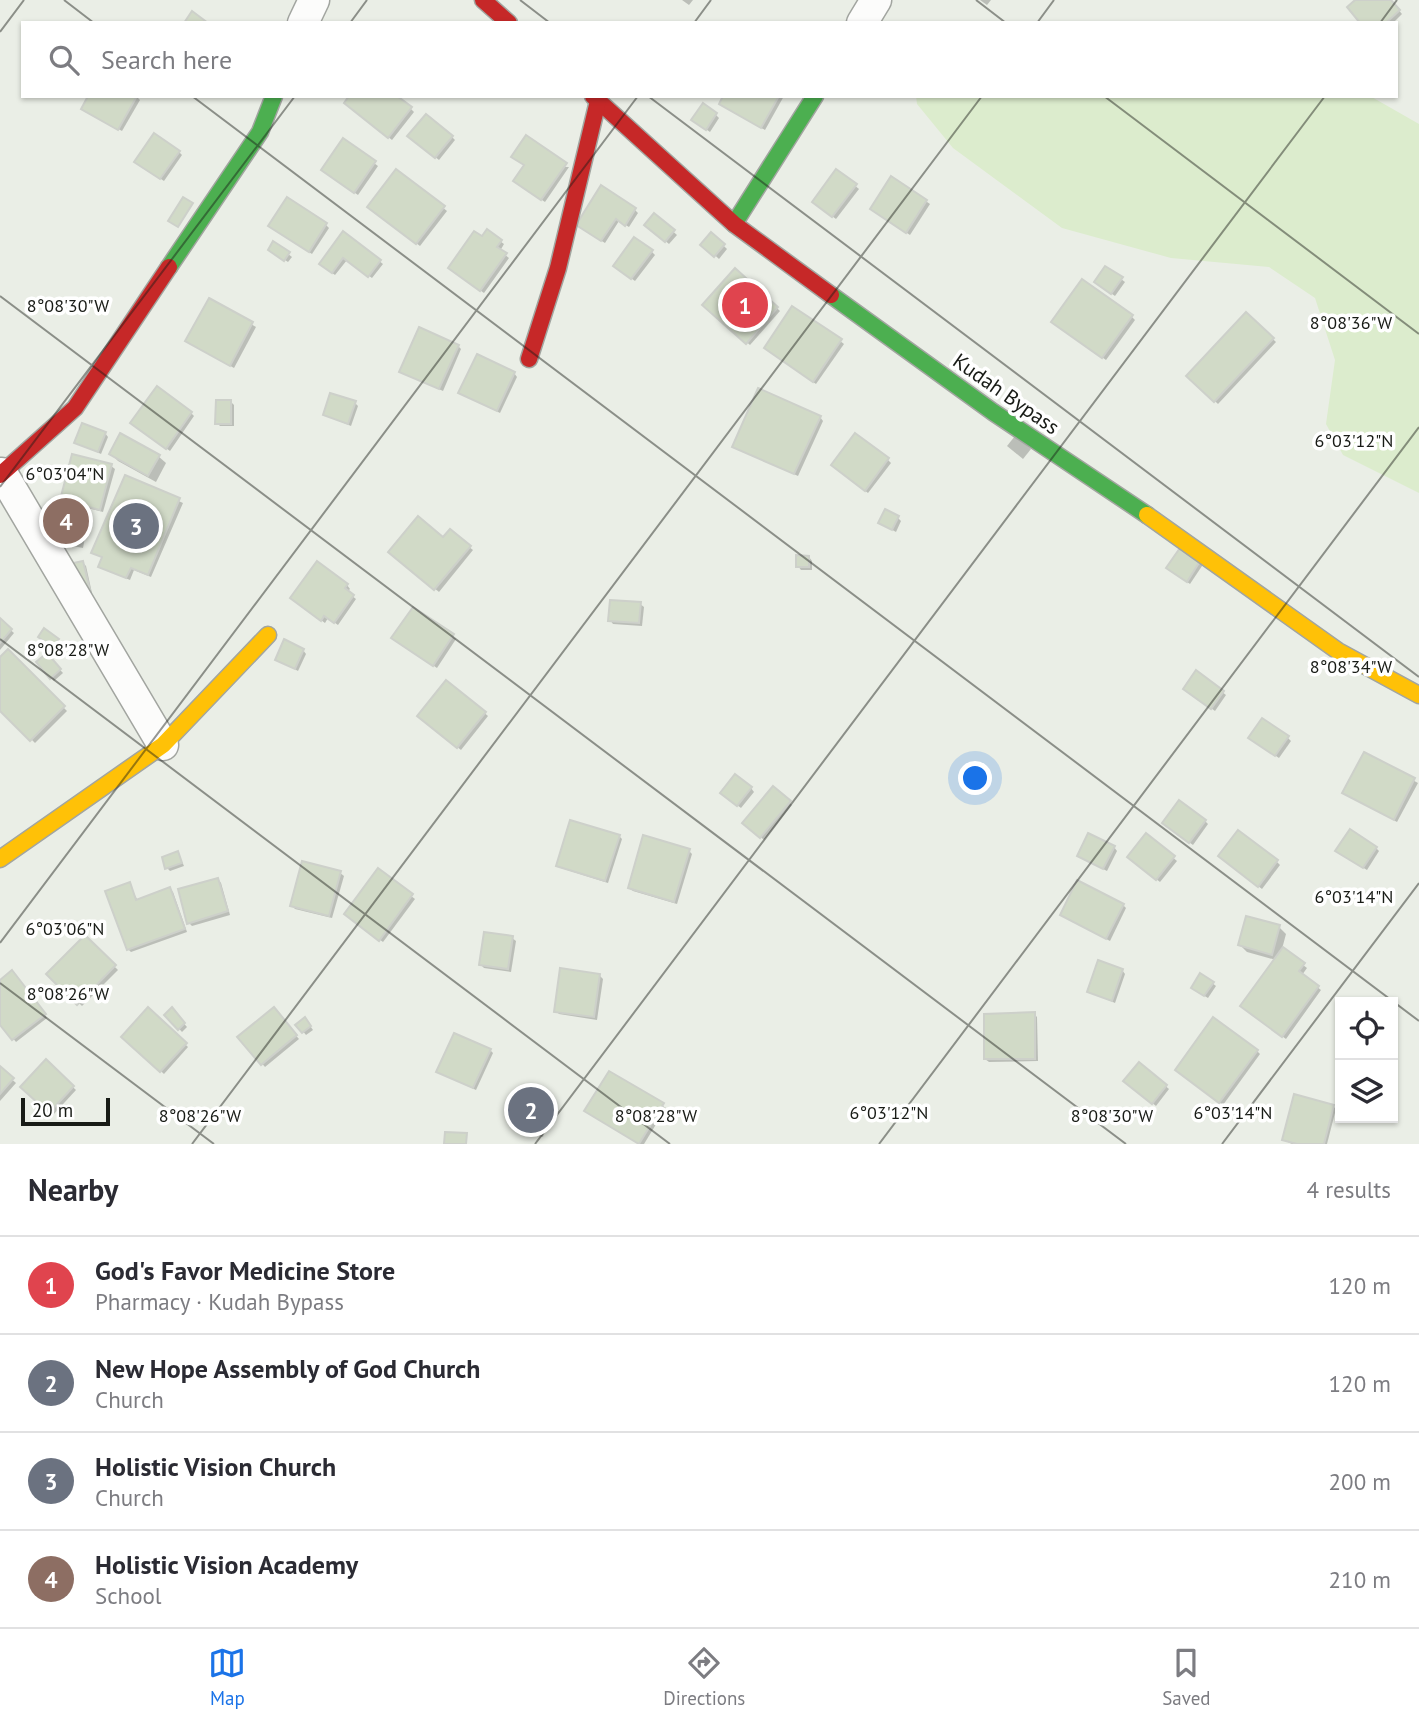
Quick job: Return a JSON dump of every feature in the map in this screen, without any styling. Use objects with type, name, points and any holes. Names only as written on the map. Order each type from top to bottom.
[{"type":"street","points":[[304,21],[314,0]]},
{"type":"street","points":[[483,0],[507,21]]},
{"type":"street","points":[[863,21],[876,0]]},
{"type":"street","points":[[163,745],[1,474],[75,408],[260,132],[273,98]]},
{"type":"street","points":[[734,224],[814,98]]},
{"type":"street","points":[[529,359],[558,268],[596,99]]},
{"type":"street","name":"Kudah Bypass","points":[[596,99],[734,224],[993,412],[1157,522],[1338,651],[1419,695]]},
{"type":"street","points":[[0,859],[163,745],[268,635]]},
{"type":"green space","points":[[916,98],[1374,98],[1419,124],[1419,493],[1343,455],[1326,424],[1335,360],[1315,298],[1269,267],[1171,258],[1062,228],[953,148],[917,104]]},
{"type":"building","points":[[1355,0],[1391,0],[1400,10],[1388,21],[1358,21],[1347,7]]},
{"type":"building","points":[[192,11],[205,21],[185,21]]},
{"type":"building","points":[[87,98],[136,98],[118,130],[81,109]]},
{"type":"building","points":[[348,98],[400,98],[412,107],[388,138],[344,103]]},
{"type":"building","points":[[722,98],[778,98],[761,128],[719,104]]},
{"type":"building","points":[[703,103],[717,113],[706,130],[691,120]]},
{"type":"building","points":[[426,114],[453,136],[435,158],[407,136]]},
{"type":"building","points":[[154,133],[180,151],[160,179],[134,162]]},
{"type":"building","points":[[526,135],[567,163],[541,200],[513,181],[524,165],[511,157]]},
{"type":"building","points":[[343,138],[376,161],[354,193],[321,170]]},
{"type":"building","points":[[396,169],[445,206],[416,244],[367,207]]},
{"type":"building","points":[[836,169],[857,184],[832,217],[812,202]]},
{"type":"building","points":[[891,176],[927,200],[906,233],[870,209]]},
{"type":"building","points":[[601,185],[636,208],[625,226],[616,219],[601,241],[576,225]]},
{"type":"building","points":[[183,197],[193,203],[178,227],[168,221]]},
{"type":"building","points":[[287,197],[327,223],[309,252],[268,226]]},
{"type":"building","points":[[654,213],[675,230],[665,242],[644,225]]},
{"type":"building","points":[[487,229],[502,240],[497,247],[507,253],[480,291],[448,268],[474,231],[482,236]]},
{"type":"building","points":[[343,231],[381,260],[368,277],[343,258],[332,273],[319,264]]},
{"type":"building","points":[[711,232],[725,244],[714,257],[700,245]]},
{"type":"building","points":[[634,237],[653,250],[631,279],[613,266]]},
{"type":"building","points":[[273,241],[290,252],[284,261],[268,250]]},
{"type":"building","points":[[1105,266],[1123,277],[1111,294],[1094,282]]},
{"type":"building","points":[[735,268],[778,307],[746,344],[702,305]]},
{"type":"building","points":[[1082,279],[1133,315],[1102,358],[1051,322]]},
{"type":"building","points":[[209,298],[253,322],[230,366],[185,341]]},
{"type":"building","points":[[792,306],[842,339],[813,382],[764,348]]},
{"type":"building","points":[[1246,312],[1274,338],[1214,402],[1186,376]]},
{"type":"building","points":[[419,327],[459,345],[439,389],[399,372]]},
{"type":"building","points":[[477,354],[515,372],[497,411],[458,393]]},
{"type":"building","points":[[157,386],[192,412],[166,449],[130,423]]},
{"type":"building","points":[[758,388],[821,416],[794,474],[732,447]]},
{"type":"building","points":[[330,393],[356,401],[348,424],[323,415]]},
{"type":"building","points":[[216,400],[231,400],[231,424],[215,424]]},
{"type":"building","points":[[82,423],[106,432],[98,452],[74,443]]},
{"type":"building","points":[[120,433],[160,455],[148,476],[109,454]]},
{"type":"building","points":[[855,433],[889,458],[865,491],[831,465]]},
{"type":"building","points":[[72,454],[112,464],[100,510],[60,500]]},
{"type":"building","points":[[125,475],[180,498],[148,575],[131,568],[126,578],[98,567],[102,557],[91,553]]},
{"type":"building","points":[[59,505],[78,508],[72,538],[54,535]]},
{"type":"building","points":[[885,509],[899,516],[892,530],[878,523]]},
{"type":"building","points":[[418,516],[443,537],[450,529],[471,546],[434,590],[388,552]]},
{"type":"building","points":[[1182,545],[1202,558],[1187,582],[1166,568]]},
{"type":"building","points":[[796,555],[809,556],[809,567],[796,567]]},
{"type":"building","points":[[83,561],[90,590],[76,593],[69,564]]},
{"type":"building","points":[[317,561],[348,584],[345,588],[354,595],[334,623],[324,616],[321,621],[290,598]]},
{"type":"building","points":[[610,600],[641,602],[639,623],[608,621]]},
{"type":"building","points":[[413,607],[454,634],[433,666],[391,638]]},
{"type":"building","points":[[0,618],[12,629],[0,643]]},
{"type":"building","points":[[44,628],[59,639],[53,648],[38,637]]},
{"type":"building","points":[[284,639],[304,649],[295,669],[275,660]]},
{"type":"building","points":[[8,649],[65,706],[30,741],[0,711],[0,657]]},
{"type":"building","points":[[47,653],[61,669],[50,679],[36,662]]},
{"type":"building","points":[[1196,670],[1224,691],[1211,709],[1183,689]]},
{"type":"building","points":[[446,680],[486,712],[457,748],[417,716]]},
{"type":"building","points":[[1262,718],[1289,736],[1275,756],[1248,738]]},
{"type":"building","points":[[1364,752],[1415,778],[1394,820],[1342,793]]},
{"type":"building","points":[[735,774],[752,787],[737,806],[720,793]]},
{"type":"building","points":[[773,786],[791,801],[760,838],[742,823]]},
{"type":"building","points":[[1179,800],[1206,820],[1189,843],[1162,823]]},
{"type":"building","points":[[570,820],[620,835],[605,881],[556,866]]},
{"type":"building","points":[[1350,829],[1377,847],[1363,868],[1335,851]]},
{"type":"building","points":[[1238,830],[1278,860],[1258,887],[1218,856]]},
{"type":"building","points":[[1088,833],[1115,846],[1103,869],[1077,856]]},
{"type":"building","points":[[1146,833],[1175,856],[1156,880],[1127,857]]},
{"type":"building","points":[[643,835],[690,849],[674,902],[628,888]]},
{"type":"building","points":[[178,851],[182,863],[165,869],[162,857]]},
{"type":"building","points":[[302,861],[341,871],[329,916],[290,906]]},
{"type":"building","points":[[378,868],[413,894],[379,941],[344,914]]},
{"type":"building","points":[[218,878],[228,911],[187,924],[178,889]]},
{"type":"building","points":[[1077,880],[1124,904],[1106,939],[1060,915]]},
{"type":"building","points":[[130,882],[136,900],[170,887],[185,929],[127,950],[105,891]]},
{"type":"building","points":[[1246,916],[1280,925],[1272,955],[1238,945]]},
{"type":"building","points":[[484,932],[513,936],[508,969],[479,965]]},
{"type":"building","points":[[85,935],[116,965],[77,1005],[46,974]]},
{"type":"building","points":[[1283,947],[1305,963],[1299,971],[1319,986],[1282,1037],[1240,1006]]},
{"type":"building","points":[[1098,960],[1123,969],[1112,1001],[1087,992]]},
{"type":"building","points":[[560,968],[600,974],[594,1017],[554,1012]]},
{"type":"building","points":[[12,970],[46,1014],[12,1040],[0,1025],[0,980]]},
{"type":"building","points":[[1200,973],[1214,982],[1204,996],[1191,988]]},
{"type":"building","points":[[148,1007],[187,1043],[160,1072],[121,1037]]},
{"type":"building","points":[[172,1007],[185,1023],[178,1030],[164,1015]]},
{"type":"building","points":[[274,1007],[297,1035],[261,1065],[237,1037]]},
{"type":"building","points":[[1035,1012],[1035,1059],[984,1059],[984,1014]]},
{"type":"building","points":[[305,1017],[311,1026],[302,1033],[295,1025]]},
{"type":"building","points":[[1213,1017],[1258,1050],[1219,1103],[1175,1070]]},
{"type":"building","points":[[454,1033],[491,1049],[473,1088],[436,1072]]},
{"type":"building","points":[[46,1059],[74,1086],[49,1113],[20,1087]]},
{"type":"building","points":[[1139,1062],[1167,1085],[1152,1104],[1123,1081]]},
{"type":"building","points":[[0,1066],[14,1078],[0,1094]]},
{"type":"building","points":[[609,1071],[664,1103],[639,1144],[584,1111]]},
{"type":"building","points":[[522,1086],[551,1094],[540,1134],[511,1127]]},
{"type":"building","points":[[1294,1094],[1334,1105],[1324,1144],[1297,1144],[1282,1140]]},
{"type":"building","points":[[445,1132],[467,1133],[466,1144],[444,1144]]},
{"type":"traffic: fast","points":[[169,267],[260,132],[273,98]]},
{"type":"traffic: fast","points":[[734,224],[814,98]]},
{"type":"traffic: fast","points":[[831,295],[993,412],[1147,515]]},
{"type":"traffic: slow","points":[[1147,515],[1338,651],[1419,695]]},
{"type":"traffic: slow","points":[[0,859],[163,745],[268,635]]},
{"type":"traffic: jam","points":[[483,0],[507,21]]},
{"type":"traffic: jam","points":[[595,98],[734,224],[831,295]]},
{"type":"traffic: jam","points":[[529,359],[558,268],[598,101]]},
{"type":"traffic: jam","points":[[0,475],[75,408],[169,267]]},
{"type":"place","name":"God's Favor Medicine Store","points":[[745,305]]},
{"type":"place","name":"Holistic Vision Academy","points":[[66,521]]},
{"type":"place","name":"Holistic Vision Church","points":[[136,526]]},
{"type":"place","name":"New Hope Assembly of God Church","points":[[531,1110]]}]
